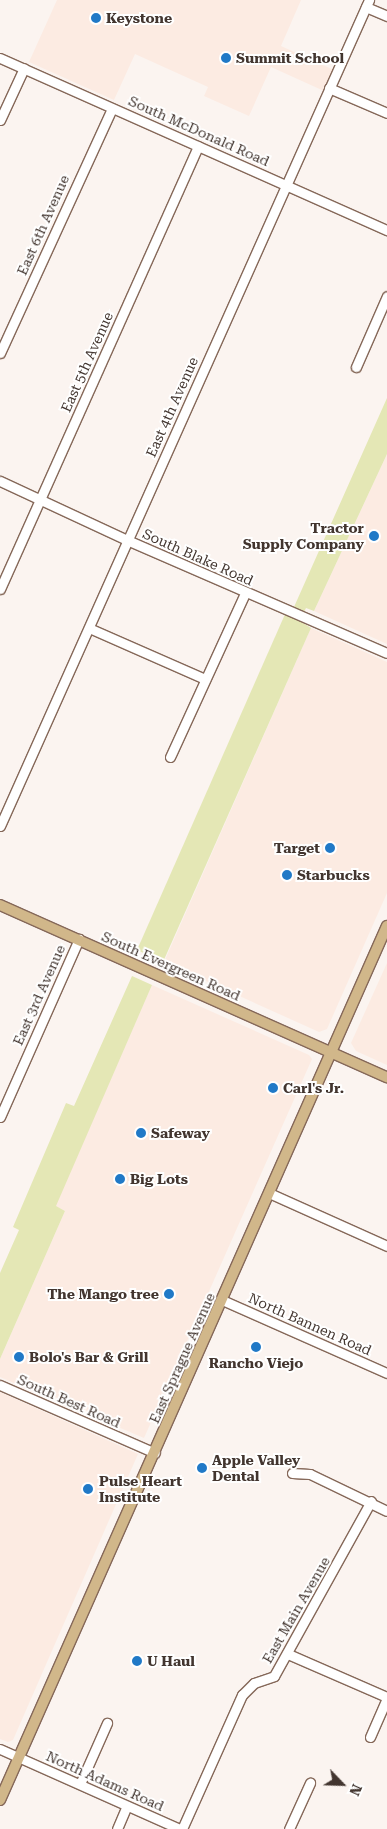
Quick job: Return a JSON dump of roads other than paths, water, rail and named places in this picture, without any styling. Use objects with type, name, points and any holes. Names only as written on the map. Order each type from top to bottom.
[{"type":"main road","name":"South Evergreen Road","points":[[0,905],[387,1077]]},
{"type":"main road","name":"East Sprague Avenue","points":[[0,1800],[387,926]]},
{"type":"street","points":[[367,3],[387,16]]},
{"type":"street","name":"East 4th Avenue","points":[[0,826],[367,3]]},
{"type":"street","name":"South McDonald Road","points":[[0,58],[387,230]]},
{"type":"street","points":[[0,120],[24,68]]},
{"type":"street","points":[[329,88],[387,113]]},
{"type":"street","name":"East 6th Avenue","points":[[0,353],[112,108]]},
{"type":"street","name":"East 5th Avenue","points":[[0,589],[198,146]]},
{"type":"street","points":[[356,367],[387,296]]},
{"type":"street","name":"South Blake Road","points":[[0,481],[245,593],[387,653]]},
{"type":"street","points":[[170,757],[245,593]]},
{"type":"street","points":[[89,628],[205,679]]},
{"type":"street","name":"East 3rd Avenue","points":[[0,1117],[79,939]]},
{"type":"street","points":[[269,1193],[387,1246]]},
{"type":"street","name":"North Bannen Road","points":[[222,1300],[387,1374]]},
{"type":"street","name":"South Best Road","points":[[0,1385],[155,1453]]},
{"type":"street","points":[[292,1473],[310,1474],[371,1501],[387,1511]]},
{"type":"street","name":"East Main Avenue","points":[[181,1829],[242,1695],[254,1683],[274,1676],[288,1654],[298,1630],[355,1536],[371,1501]]},
{"type":"street","points":[[288,1654],[387,1698],[370,1737]]},
{"type":"street","points":[[80,1784],[107,1723]]},
{"type":"street","name":"North Adams Road","points":[[0,1749],[181,1829]]},
{"type":"street","points":[[289,1829],[310,1783]]},
{"type":"street","points":[[117,1829],[127,1806]]},
{"type":"place","name":"Keystone","points":[[96,18]]},
{"type":"place","name":"Summit School","points":[[226,58]]},
{"type":"place","name":"Tractor Supply Company","points":[[374,536]]},
{"type":"place","name":"Target","points":[[330,848]]},
{"type":"place","name":"Starbucks","points":[[287,875]]},
{"type":"place","name":"Carl's Jr.","points":[[273,1088]]},
{"type":"place","name":"Safeway","points":[[141,1133]]},
{"type":"place","name":"Big Lots","points":[[120,1179]]},
{"type":"place","name":"The Mango tree","points":[[169,1294]]},
{"type":"place","name":"Rancho Viejo","points":[[256,1347]]},
{"type":"place","name":"Bolo's Bar & Grill","points":[[19,1357]]},
{"type":"place","name":"Apple Valley Dental","points":[[202,1468]]},
{"type":"place","name":"Pulse Heart Institute","points":[[88,1489]]},
{"type":"place","name":"U Haul","points":[[137,1661]]}]
